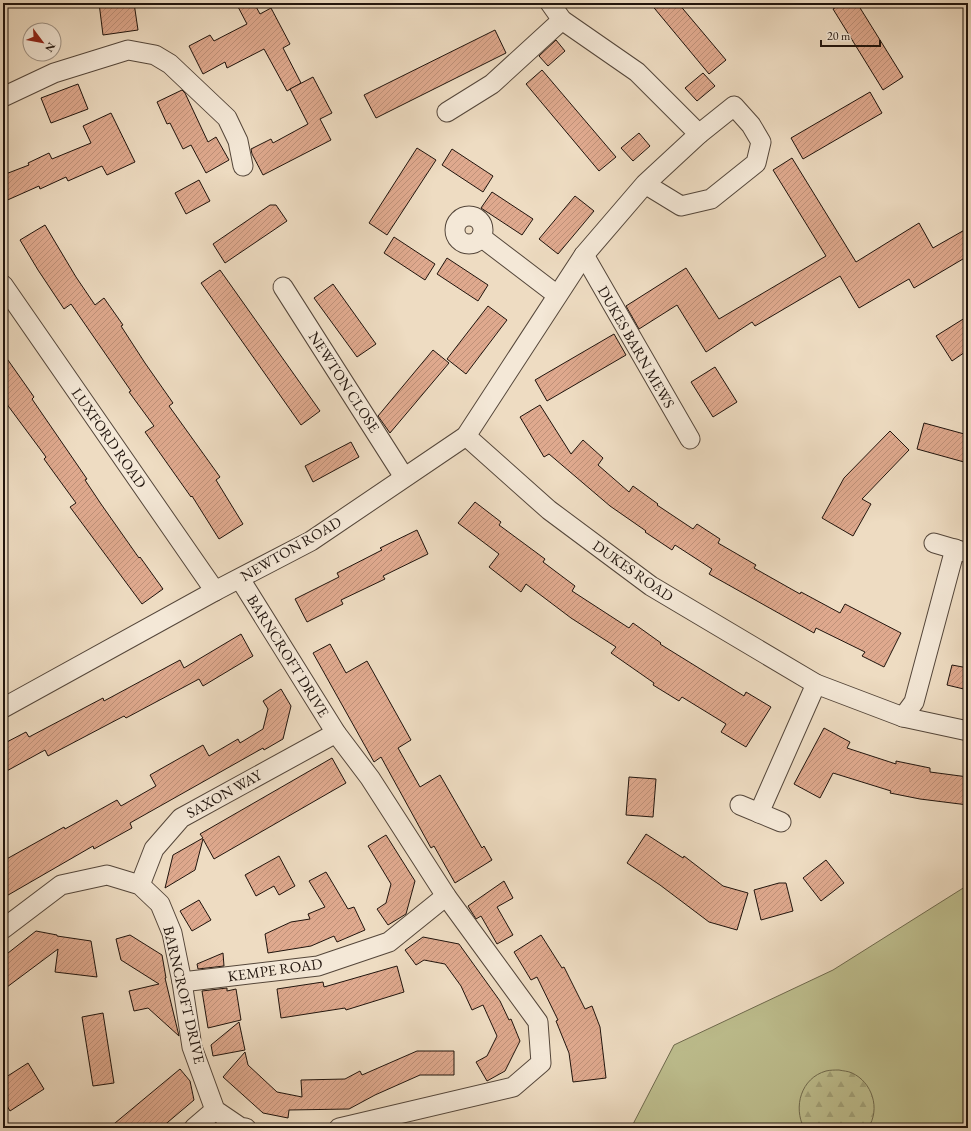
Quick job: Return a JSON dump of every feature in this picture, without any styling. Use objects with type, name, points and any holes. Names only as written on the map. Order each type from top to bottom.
[{"type":"street","points":[[550,3],[562,20],[637,72],[699,134]]},
{"type":"street","points":[[447,112],[492,84],[562,20]]},
{"type":"street","points":[[3,97],[54,73],[128,50],[155,55],[170,64],[227,118],[238,141],[243,166]]},
{"type":"street","name":"NEWTON ROAD","points":[[3,708],[215,591],[311,541],[466,436],[584,255],[645,184],[699,134],[734,106],[751,125],[761,142],[756,163],[711,199],[681,206],[645,184]]},
{"type":"street","points":[[481,237],[558,295]]},
{"type":"street","name":"DUKES BARN MEWS","points":[[584,255],[690,439]]},
{"type":"street","name":"LUXFORD ROAD","points":[[3,285],[215,591]]},
{"type":"street","name":"NEWTON CLOSE","points":[[283,287],[404,477]]},
{"type":"street","name":"DUKES ROAD","points":[[466,436],[549,510],[651,586],[816,684],[903,717],[968,731]]},
{"type":"street","points":[[903,717],[914,702],[961,551],[934,543]]},
{"type":"street","name":"BARNCROFT DRIVE","points":[[240,579],[336,733],[370,778],[446,896],[538,1022],[542,1063],[513,1087],[339,1128]]},
{"type":"street","points":[[758,813],[816,684]]},
{"type":"street","points":[[914,702],[927,722]]},
{"type":"street","name":"BARNCROFT DRIVE","points":[[274,767],[336,733]]},
{"type":"street","name":"SAXON WAY","points":[[140,885],[154,849],[181,818],[274,767]]},
{"type":"street","points":[[740,805],[780,822]]},
{"type":"street","name":"BARNCROFT DRIVE","points":[[3,928],[61,885],[107,875],[140,885],[160,904],[172,933],[182,982],[192,1047],[215,1110]]},
{"type":"street","name":"KEMPE ROAD","points":[[182,982],[318,966],[390,942],[446,896]]},
{"type":"street","points":[[194,1128],[215,1110],[240,1127],[246,1128]]},
{"type":"green space","points":[[968,885],[968,1128],[631,1128],[674,1045],[833,970]]},
{"type":"green space","points":[[839,1070],[850,1072],[859,1077],[869,1089],[874,1105],[874,1113],[868,1128],[804,1128],[799,1111],[802,1094],[805,1087],[810,1080],[817,1075],[828,1071]]},
{"type":"building","points":[[99,3],[134,3],[138,30],[103,35]]},
{"type":"building","points":[[236,3],[254,3],[260,14],[271,8],[290,44],[283,48],[301,83],[287,91],[264,49],[227,68],[225,62],[203,74],[189,46],[210,35],[214,41],[247,24]]},
{"type":"building","points":[[650,3],[678,3],[726,60],[709,74]]},
{"type":"building","points":[[843,3],[857,3],[903,77],[883,90],[833,9]]},
{"type":"building","points":[[495,30],[506,53],[376,118],[364,95]]},
{"type":"building","points":[[556,40],[565,51],[548,66],[539,56]]},
{"type":"building","points":[[542,70],[616,157],[599,171],[526,84]]},
{"type":"building","points":[[703,73],[715,86],[697,101],[685,88]]},
{"type":"building","points":[[313,77],[332,113],[320,119],[331,140],[263,175],[251,149],[271,139],[273,143],[308,124],[290,89]]},
{"type":"building","points":[[78,84],[88,109],[51,123],[41,98]]},
{"type":"building","points":[[182,90],[185,93],[208,142],[216,137],[229,160],[206,173],[191,145],[183,149],[170,123],[167,124],[157,102]]},
{"type":"building","points":[[870,92],[882,113],[803,159],[791,138]]},
{"type":"building","points":[[111,113],[135,162],[107,175],[102,166],[68,181],[66,177],[40,189],[39,186],[3,202],[3,175],[29,165],[28,163],[49,153],[52,159],[91,143],[83,126]]},
{"type":"building","points":[[639,133],[650,146],[633,161],[621,148]]},
{"type":"building","points":[[417,148],[436,160],[387,235],[369,223]]},
{"type":"building","points":[[452,149],[493,176],[483,192],[442,165]]},
{"type":"building","points":[[792,158],[856,262],[919,223],[933,248],[968,228],[968,256],[914,288],[909,279],[859,308],[840,276],[755,326],[752,322],[706,352],[677,305],[639,329],[626,306],[686,268],[719,319],[826,256],[773,170]]},
{"type":"building","points":[[199,180],[210,201],[186,214],[175,193]]},
{"type":"building","points":[[492,192],[533,219],[522,235],[481,208]]},
{"type":"building","points":[[575,196],[594,211],[558,254],[539,239]]},
{"type":"building","points":[[270,205],[276,205],[287,221],[225,263],[213,244]]},
{"type":"building","points":[[45,225],[76,277],[95,305],[104,298],[123,325],[121,326],[173,403],[169,406],[220,477],[216,480],[243,524],[219,539],[192,496],[191,497],[145,432],[154,426],[129,392],[131,391],[71,304],[64,309],[20,240]]},
{"type":"building","points":[[394,237],[435,264],[425,280],[384,253]]},
{"type":"building","points":[[447,258],[488,285],[478,301],[437,274]]},
{"type":"building","points":[[220,270],[320,411],[301,425],[201,283]]},
{"type":"building","points":[[333,284],[376,344],[357,357],[314,298]]},
{"type":"building","points":[[488,306],[507,320],[466,374],[447,359]]},
{"type":"building","points":[[968,316],[968,350],[952,361],[936,336]]},
{"type":"building","points":[[614,334],[626,355],[547,401],[535,380]]},
{"type":"building","points":[[433,350],[449,363],[390,433],[378,416]]},
{"type":"building","points":[[3,353],[34,397],[32,399],[87,479],[85,480],[101,504],[163,589],[142,604],[70,507],[76,503],[44,459],[46,457],[3,399]]},
{"type":"building","points":[[715,367],[737,402],[713,417],[691,382]]},
{"type":"building","points":[[540,405],[571,454],[583,440],[603,458],[598,465],[629,492],[633,486],[658,504],[657,505],[693,529],[697,524],[720,539],[718,543],[756,565],[754,568],[800,594],[801,592],[840,613],[845,604],[901,633],[884,667],[862,656],[865,652],[816,628],[814,633],[709,574],[712,569],[675,545],[672,550],[645,532],[646,531],[610,506],[549,454],[544,457],[520,417]]},
{"type":"building","points":[[924,423],[968,435],[968,447],[964,462],[917,449]]},
{"type":"building","points":[[890,431],[909,450],[862,499],[871,504],[853,536],[822,518],[844,478]]},
{"type":"building","points":[[351,442],[359,457],[313,482],[305,466]]},
{"type":"building","points":[[475,502],[501,522],[499,525],[545,559],[543,562],[575,586],[572,591],[629,628],[633,623],[661,643],[660,644],[744,696],[746,692],[771,707],[746,747],[721,732],[726,724],[682,697],[679,701],[653,685],[654,683],[611,653],[616,647],[571,618],[526,584],[521,592],[489,567],[499,554],[458,523]]},
{"type":"building","points":[[417,530],[428,554],[383,576],[385,579],[341,600],[343,604],[307,622],[295,599],[339,577],[337,573],[382,550],[380,548]]},
{"type":"building","points":[[241,634],[253,656],[203,686],[199,679],[126,718],[124,716],[48,756],[45,750],[3,773],[3,744],[26,732],[29,737],[103,698],[104,701],[180,660],[184,668]]},
{"type":"building","points":[[330,644],[346,673],[367,661],[411,740],[398,748],[420,787],[440,775],[482,848],[484,846],[492,860],[455,883],[434,846],[431,848],[381,757],[374,762],[313,653]]},
{"type":"building","points":[[952,665],[968,668],[968,690],[947,685]]},
{"type":"building","points":[[281,689],[291,706],[283,739],[264,750],[263,748],[130,823],[132,828],[94,849],[93,846],[3,898],[3,861],[117,800],[121,806],[156,786],[150,775],[203,745],[209,756],[238,739],[240,743],[263,729],[268,709],[263,701]]},
{"type":"building","points":[[824,728],[850,742],[847,748],[896,764],[896,761],[930,768],[930,772],[968,777],[968,805],[920,799],[890,793],[891,791],[833,773],[820,798],[794,784]]},
{"type":"building","points":[[332,758],[346,783],[214,859],[203,839],[195,870],[165,888],[173,855],[203,838],[200,834]]},
{"type":"building","points":[[629,777],[656,779],[653,817],[626,815]]},
{"type":"building","points":[[646,834],[683,858],[684,856],[723,886],[748,893],[737,930],[709,922],[660,885],[627,863]]},
{"type":"building","points":[[386,835],[415,881],[406,914],[388,925],[377,909],[386,903],[391,884],[368,846]]},
{"type":"building","points":[[279,856],[295,886],[279,895],[274,886],[256,896],[245,875]]},
{"type":"building","points":[[826,860],[844,883],[821,901],[803,878]]},
{"type":"building","points":[[326,872],[348,909],[354,907],[365,930],[337,942],[334,936],[311,946],[268,953],[265,934],[291,922],[310,919],[308,914],[325,907],[309,881]]},
{"type":"building","points":[[504,881],[513,898],[497,907],[513,935],[497,944],[481,916],[476,919],[468,906]]},
{"type":"building","points":[[779,883],[786,883],[793,911],[761,920],[754,890]]},
{"type":"building","points":[[199,900],[211,920],[192,931],[180,911]]},
{"type":"building","points":[[36,931],[91,941],[97,977],[55,972],[58,949],[3,990],[3,957]]},
{"type":"building","points":[[130,935],[162,955],[165,978],[179,1036],[148,1008],[134,1011],[129,991],[159,984],[121,960],[116,939]]},
{"type":"building","points":[[541,935],[562,968],[564,967],[585,1009],[592,1006],[600,1027],[606,1078],[573,1082],[569,1053],[556,1021],[558,1020],[537,977],[531,980],[514,952]]},
{"type":"building","points":[[423,937],[459,944],[500,1001],[509,1020],[511,1019],[520,1041],[505,1071],[487,1081],[476,1062],[487,1056],[497,1036],[483,1005],[472,1010],[461,986],[445,964],[424,960],[416,965],[405,950]]},
{"type":"building","points":[[223,953],[224,966],[198,969],[197,964]]},
{"type":"building","points":[[397,966],[404,992],[346,1010],[345,1008],[281,1018],[277,989],[323,982],[324,987]]},
{"type":"building","points":[[227,988],[227,991],[236,989],[241,1020],[208,1028],[202,991]]},
{"type":"building","points":[[103,1013],[114,1083],[93,1086],[82,1017]]},
{"type":"building","points":[[239,1022],[245,1050],[213,1056],[211,1045]]},
{"type":"building","points":[[417,1051],[454,1051],[454,1075],[420,1075],[375,1095],[349,1109],[289,1110],[288,1118],[263,1113],[223,1077],[245,1052],[248,1065],[277,1092],[302,1097],[301,1080],[345,1079],[360,1071],[362,1075]]},
{"type":"building","points":[[28,1063],[44,1089],[10,1111],[3,1099],[3,1079]]},
{"type":"building","points":[[180,1069],[190,1081],[194,1100],[161,1128],[109,1128]]}]
